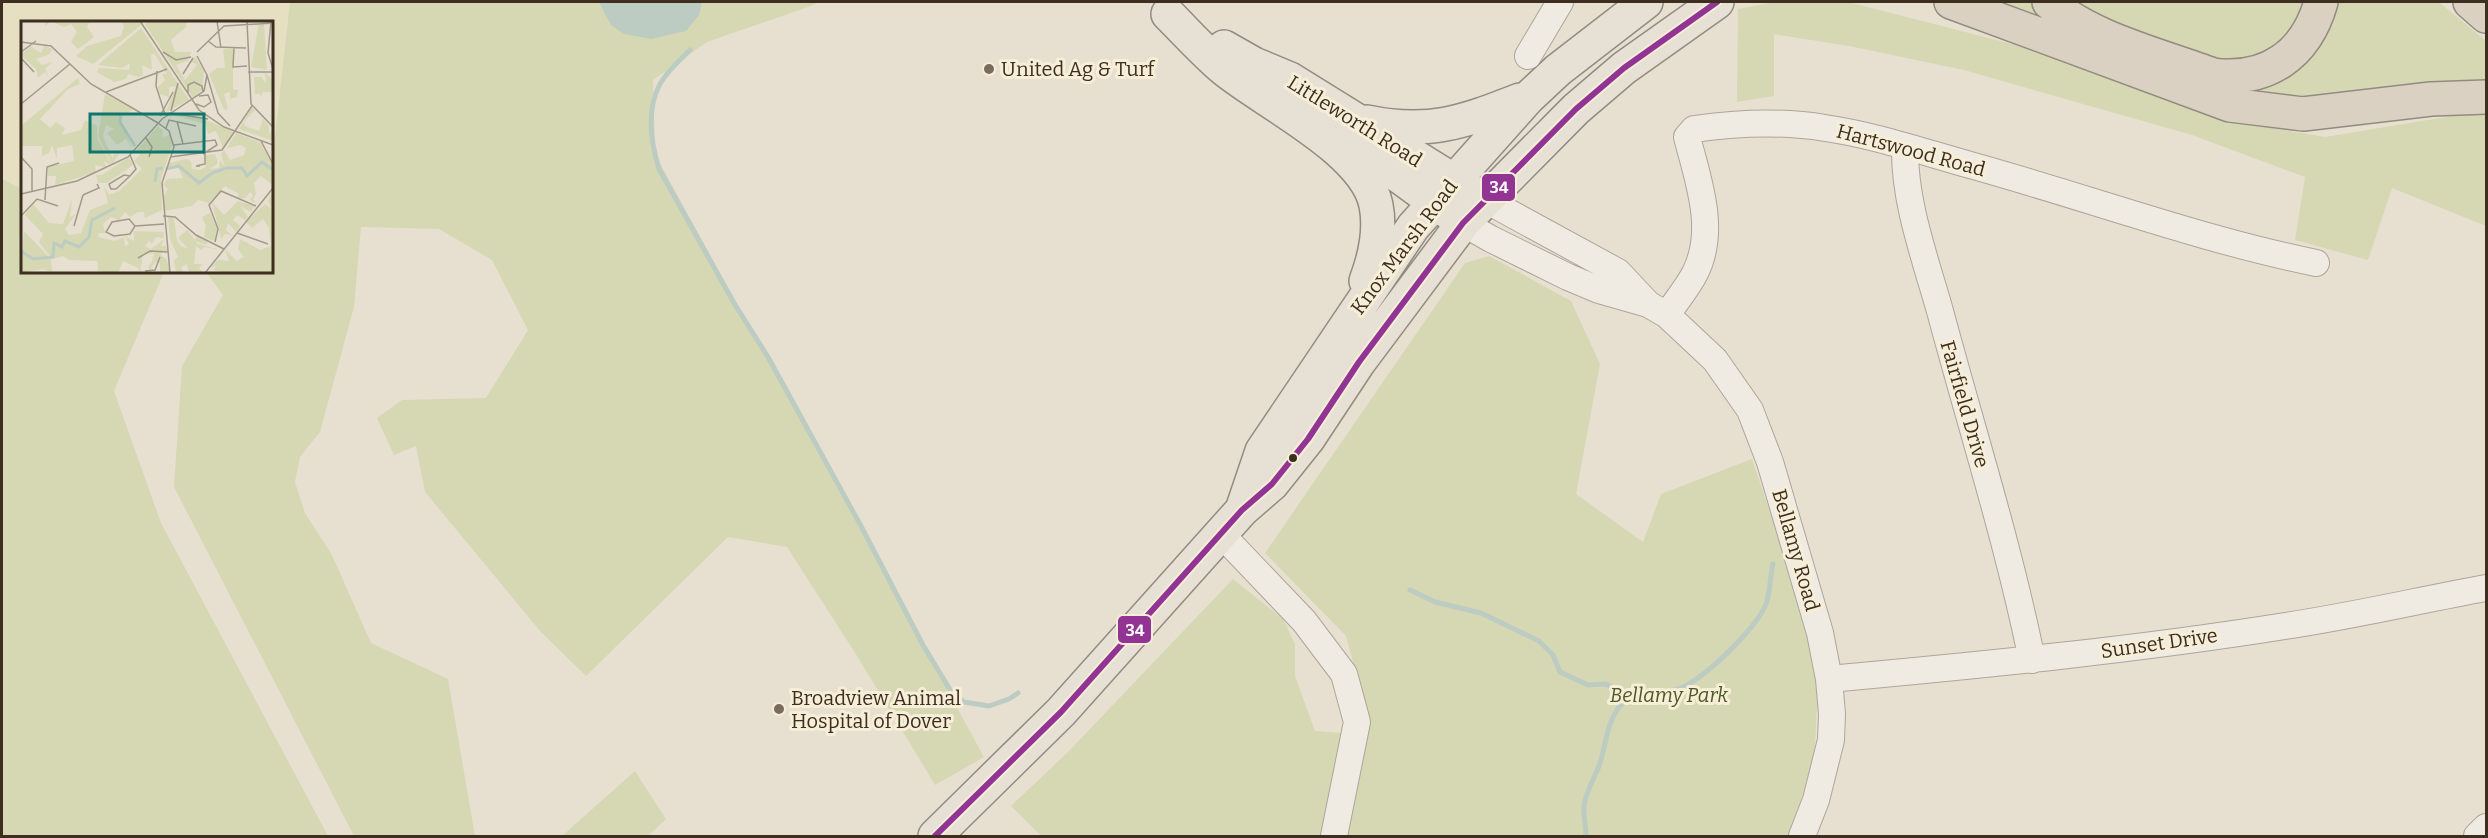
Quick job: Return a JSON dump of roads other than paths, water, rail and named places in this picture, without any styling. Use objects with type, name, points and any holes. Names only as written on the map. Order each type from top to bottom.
[{"type":"highway","points":[[1951,2],[2230,105],[2302,114],[2431,99],[2487,97]]},
{"type":"highway","points":[[2049,2],[2086,28],[2213,75],[2234,78],[2274,68],[2293,53],[2307,34],[2321,2]]},
{"type":"highway","points":[[2470,2],[2487,16]]},
{"type":"main road","name":"Knox Marsh Road","points":[[1232,522],[1262,451],[1413,227],[1528,98],[1558,70],[1646,2]]},
{"type":"main road","name":"Knox Marsh Road","points":[[935,837],[1061,712],[1232,522],[1272,484],[1308,439],[1359,362],[1475,212],[1584,102],[1632,62],[1717,2]]},
{"type":"main road","name":"Littleworth Road","points":[[1159,8],[1254,64],[1290,79],[1355,119],[1443,192]]},
{"type":"main road","points":[[1159,8],[1224,69],[1313,131],[1349,161],[1363,177],[1376,204],[1378,227],[1372,266],[1355,311]]},
{"type":"main road","name":"Littleworth Road","points":[[1254,64],[1301,106],[1475,212]]},
{"type":"main road","points":[[1355,119],[1408,129],[1437,126],[1467,121],[1528,98]]},
{"type":"street","points":[[1528,56],[1560,2]]},
{"type":"street","name":"Hartswood Road","points":[[1658,310],[1695,273],[1703,255],[1706,232],[1700,186],[1687,137],[1694,129],[1799,125],[1826,128],[1905,147],[2271,254],[2316,263]]},
{"type":"street","name":"Fairfield Drive","points":[[1905,147],[1905,176],[1919,233],[1989,489],[2032,660]]},
{"type":"street","name":"Bellamy Road","points":[[1475,212],[1491,239],[1568,277],[1658,310],[1715,360],[1750,410],[1760,433],[1820,633],[1829,679],[1832,714],[1831,740],[1822,778],[1802,837]]},
{"type":"street","points":[[1232,522],[1344,674],[1357,722],[1334,837]]},
{"type":"street","name":"Sunset Drive","points":[[1829,679],[2032,660],[2286,626],[2487,588]]},
{"type":"street","points":[[2477,837],[2487,827]]},
{"type":"waterway","points":[[690,50],[665,76],[652,106],[651,127],[659,169],[734,303],[768,357],[923,645],[952,693],[964,702],[989,706],[1018,693]]},
{"type":"waterway","points":[[1586,836],[1585,800],[1599,766],[1615,713],[1625,701],[1632,697],[1675,690],[1685,686],[1726,654],[1761,614],[1767,600],[1773,564]]},
{"type":"waterway","points":[[1410,590],[1435,602],[1481,613],[1539,641],[1553,655],[1560,672],[1588,685],[1606,684],[1615,689],[1620,706]]},
{"type":"place","name":"United Ag & Turf","points":[[989,69]]},
{"type":"place","name":"Broadview Animal Hospital of Dover","points":[[779,709]]},
{"type":"park label","name":"Bellamy Park","points":[[1669,695]]}]
